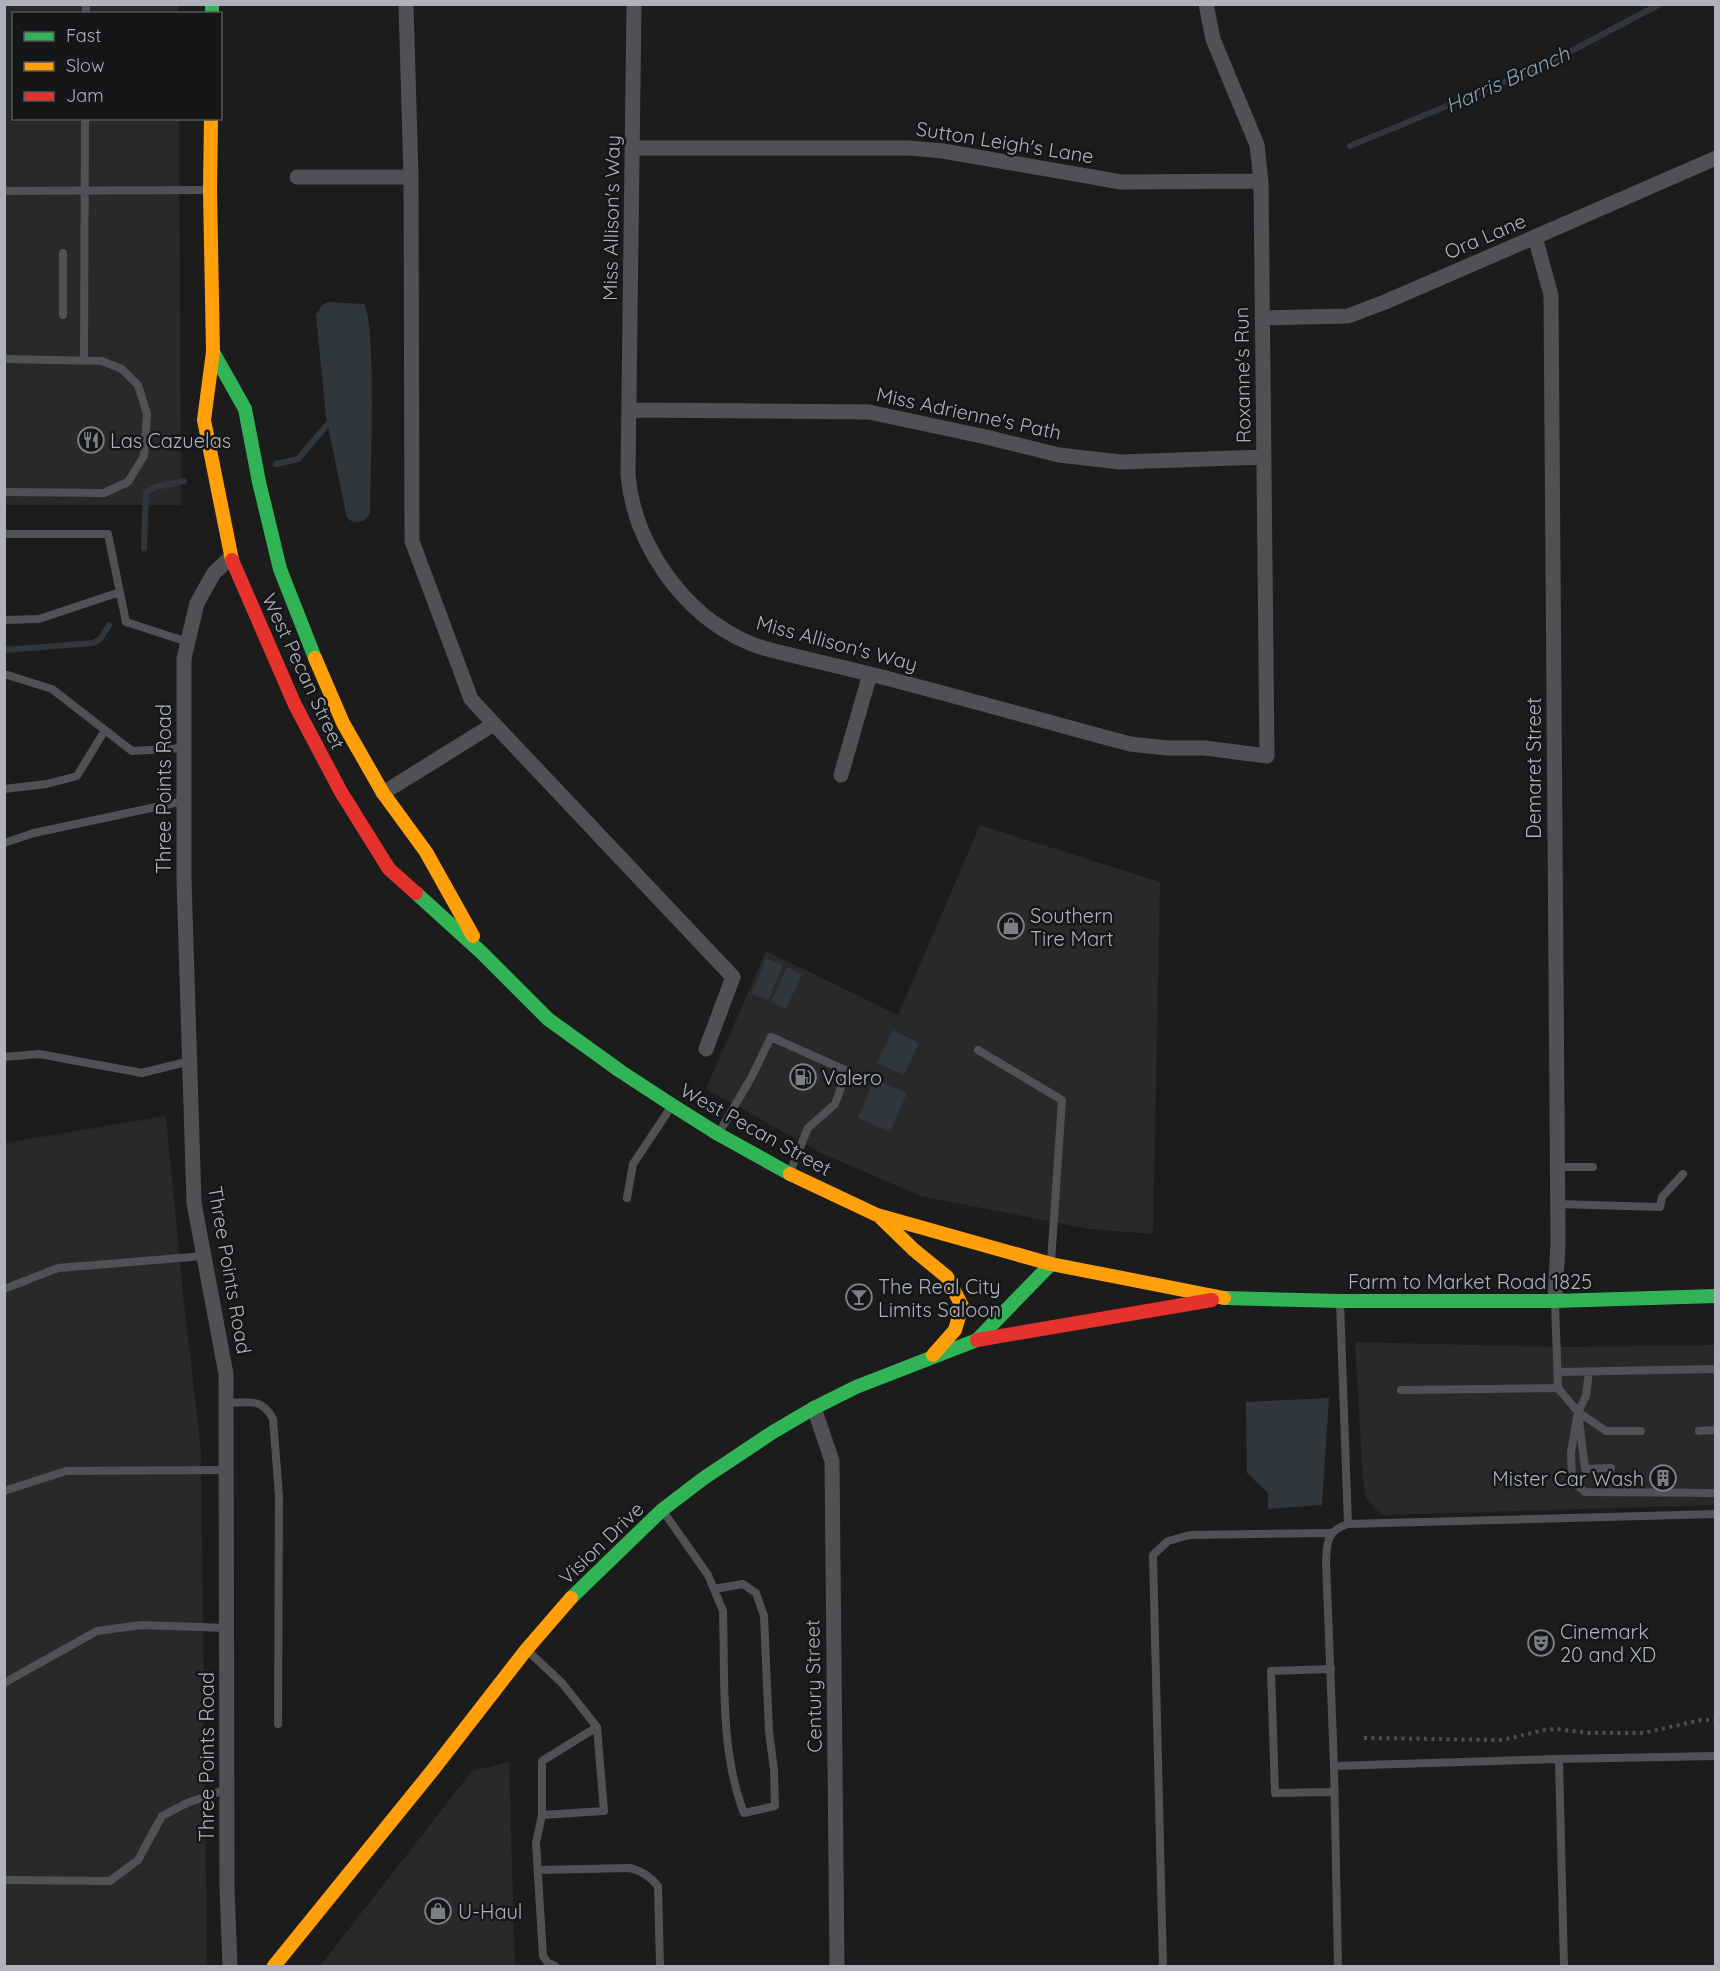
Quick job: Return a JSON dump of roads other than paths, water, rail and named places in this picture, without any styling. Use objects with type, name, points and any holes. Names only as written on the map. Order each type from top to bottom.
[{"type":"main road","name":"West Pecan Street","points":[[211,120],[213,352],[204,420],[231,557],[295,705],[341,792],[389,869],[482,953],[548,1019],[672,1105],[718,1134],[789,1173],[877,1215],[1051,1264],[1225,1298]]},
{"type":"main road","name":"West Pecan Street","points":[[213,352],[245,409],[259,482],[280,569],[304,636],[344,723],[383,793],[426,852],[482,953]]},
{"type":"main road","points":[[877,1215],[947,1277],[962,1306],[955,1330],[929,1358]]},
{"type":"main road","name":"Vision Drive","points":[[274,1966],[432,1771],[526,1650],[576,1593],[663,1510],[704,1478],[814,1408],[856,1387],[977,1340],[1051,1264]]},
{"type":"main road","name":"Farm to Market Road 1825","points":[[1225,1298],[1340,1302],[1555,1301],[1716,1296]]},
{"type":"main road","points":[[977,1340],[1225,1298]]},
{"type":"street","points":[[406,4],[411,177],[412,541],[471,699],[733,977],[706,1049]]},
{"type":"street","name":"Miss Allison's Way","points":[[634,4],[630,490],[640,526],[657,561],[684,595],[700,611],[747,643],[1130,744],[1167,748],[1204,748],[1267,756]]},
{"type":"street","name":"Roxanne's Run","points":[[1206,4],[1213,39],[1257,145],[1261,181],[1267,756]]},
{"type":"street","name":"Sutton Leigh's Lane","points":[[633,148],[909,148],[943,151],[1121,182],[1261,181]]},
{"type":"street","name":"Ora Lane","points":[[1262,318],[1348,316],[1716,158]]},
{"type":"street","points":[[297,177],[411,177]]},
{"type":"street","name":"Demaret Street","points":[[1536,237],[1551,295],[1557,1167],[1555,1301]]},
{"type":"street","name":"Miss Adrienne's Path","points":[[630,410],[869,412],[986,436],[1059,455],[1084,458],[1120,462],[1264,457]]},
{"type":"street","name":"Three Points Road","points":[[230,1966],[227,1888],[226,1374],[194,1203],[184,880],[184,658],[197,603],[214,573],[231,557]]},
{"type":"street","points":[[841,775],[870,674]]},
{"type":"street","points":[[383,793],[494,724]]},
{"type":"street","name":"Century Street","points":[[814,1408],[832,1461],[837,1966]]},
{"type":"lane","points":[[84,360],[85,120]]},
{"type":"lane","points":[[4,191],[210,190]]},
{"type":"lane","points":[[63,253],[63,315]]},
{"type":"lane","points":[[4,359],[102,361],[122,369],[138,385],[147,414],[144,456],[128,482],[104,493],[4,492]]},
{"type":"lane","points":[[4,534],[108,534],[126,622],[188,642]]},
{"type":"lane","points":[[4,620],[39,619],[120,592]]},
{"type":"lane","points":[[4,674],[52,689],[132,751],[184,748]]},
{"type":"lane","points":[[4,789],[47,784],[77,776],[105,730]]},
{"type":"lane","points":[[4,843],[34,833],[184,801]]},
{"type":"lane","points":[[718,1134],[751,1078],[771,1037],[847,1071],[835,1104],[808,1128],[789,1173]]},
{"type":"lane","points":[[978,1050],[1062,1100],[1051,1264]]},
{"type":"lane","points":[[4,1057],[39,1054],[142,1073],[190,1061]]},
{"type":"lane","points":[[627,1198],[633,1164],[672,1105]]},
{"type":"lane","points":[[1557,1167],[1593,1167]]},
{"type":"lane","points":[[1557,1204],[1660,1207],[1662,1197],[1683,1174]]},
{"type":"lane","points":[[4,1289],[58,1268],[204,1256]]},
{"type":"lane","points":[[1555,1301],[1558,1388],[1578,1412],[1606,1431],[1641,1431]]},
{"type":"lane","points":[[1340,1302],[1348,1524]]},
{"type":"lane","points":[[1558,1372],[1716,1369]]},
{"type":"lane","points":[[1589,1371],[1586,1396],[1578,1412],[1570,1452],[1572,1480],[1586,1492],[1716,1492]]},
{"type":"lane","points":[[1401,1390],[1558,1388]]},
{"type":"lane","points":[[226,1403],[261,1403],[268,1409],[273,1419],[279,1496],[278,1724]]},
{"type":"lane","points":[[1578,1412],[1585,1469],[1611,1468]]},
{"type":"lane","points":[[1699,1431],[1716,1430]]},
{"type":"lane","points":[[4,1491],[66,1471],[226,1470]]},
{"type":"lane","points":[[663,1510],[708,1575],[714,1590],[723,1611],[728,1758],[736,1793],[744,1814],[775,1806],[764,1616],[756,1593],[743,1584],[714,1590]]},
{"type":"lane","points":[[1163,1966],[1153,1555],[1168,1541],[1190,1535],[1330,1533],[1348,1524],[1716,1514]]},
{"type":"lane","points":[[1330,1533],[1326,1561],[1335,1792],[1338,1966]]},
{"type":"lane","points":[[4,1683],[97,1631],[141,1625],[226,1628]]},
{"type":"lane","points":[[526,1650],[562,1683],[597,1727],[604,1811],[542,1815]]},
{"type":"lane","points":[[1330,1669],[1271,1671],[1274,1782],[1275,1793],[1335,1792]]},
{"type":"lane","points":[[555,1966],[548,1963],[543,1956],[536,1843],[542,1815],[542,1761],[597,1727]]},
{"type":"lane","points":[[1334,1766],[1716,1756]]},
{"type":"lane","points":[[1559,1759],[1564,1966]]},
{"type":"lane","points":[[4,1880],[110,1881],[138,1860],[162,1816],[187,1803],[227,1789]]},
{"type":"lane","points":[[538,1870],[630,1868],[642,1871],[652,1878],[658,1886],[660,1966]]},
{"type":"waterway","name":"Harris Branch","points":[[1350,146],[1541,67],[1660,4]]},
{"type":"waterway","points":[[276,464],[298,459],[327,425]]},
{"type":"waterway","points":[[144,548],[146,492],[156,487],[184,481]]},
{"type":"waterway","points":[[4,650],[93,643],[100,639],[109,625]]},
{"type":"place","name":"Las Cazuelas","points":[[91,440]]},
{"type":"place","name":"Southern Tire Mart","points":[[1011,926]]},
{"type":"place","name":"Valero","points":[[803,1077]]},
{"type":"place","name":"The Real City Limits Saloon","points":[[859,1297]]},
{"type":"place","name":"Mister Car Wash","points":[[1663,1478]]},
{"type":"place","name":"Cinemark 20 and XD","points":[[1541,1643]]},
{"type":"place","name":"U-Haul","points":[[438,1911]]}]
